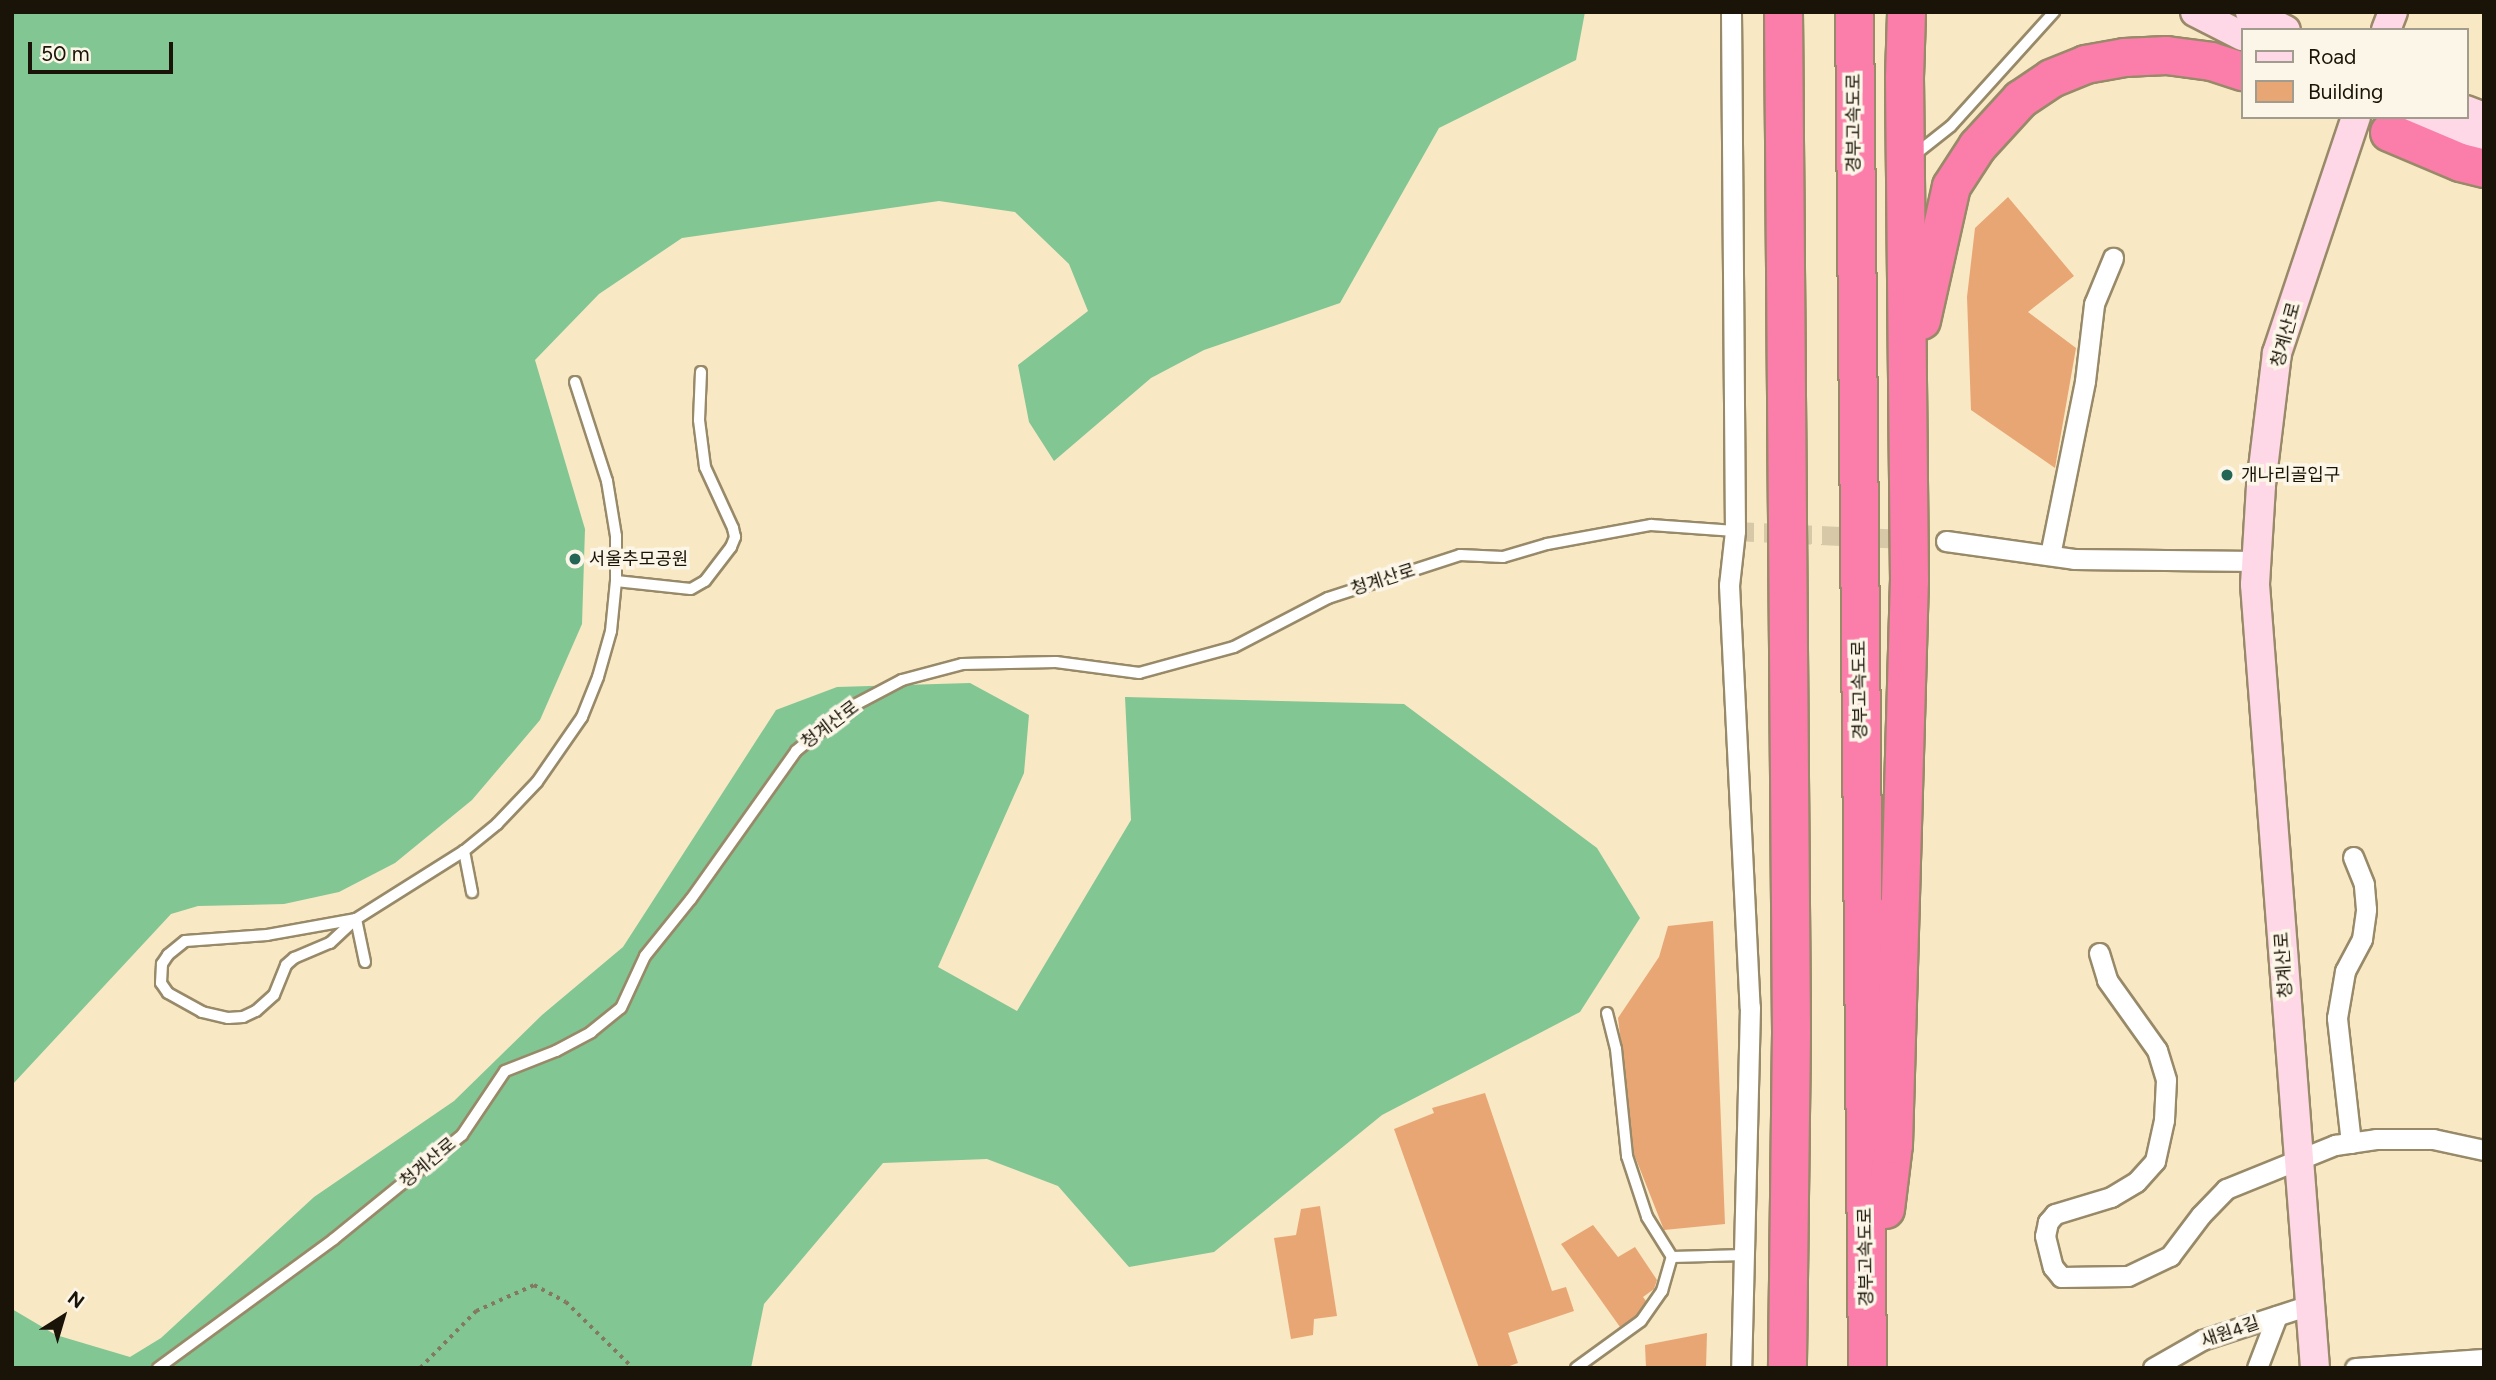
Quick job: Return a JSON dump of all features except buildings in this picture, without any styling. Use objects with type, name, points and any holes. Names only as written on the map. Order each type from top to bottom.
[{"type":"highway","points":[[1783,12],[1791,1019],[1787,1368]]},
{"type":"highway","name":"경부고속도로","points":[[1854,12],[1867,1365]]},
{"type":"highway","points":[[1906,12],[1909,509]]},
{"type":"highway","points":[[1867,1365],[1893,1144],[1909,509],[1919,330],[1951,186],[1977,146],[2020,99],[2051,78],[2085,64],[2124,57],[2166,55],[2211,61],[2240,70]]},
{"type":"highway","points":[[2403,125],[2460,162],[2484,168]]},
{"type":"main road","points":[[2195,12],[2240,35]]},
{"type":"main road","points":[[2250,12],[2282,28]]},
{"type":"main road","name":"청계산로","points":[[2315,1368],[2255,584],[2261,485],[2277,353],[2355,119]]},
{"type":"main road","points":[[2403,125],[2484,144]]},
{"type":"street","points":[[1731,12],[1735,531],[1729,585],[1750,1007],[1741,1368]]},
{"type":"street","points":[[2050,555],[2085,381],[2094,304],[2113,258]]},
{"type":"street","points":[[1946,541],[2074,559],[2257,561]]},
{"type":"street","points":[[2351,1143],[2337,1018],[2346,971],[2362,939],[2366,909],[2364,884],[2353,858]]},
{"type":"street","points":[[2099,953],[2107,980],[2157,1050],[2166,1080],[2164,1120],[2155,1161],[2136,1182],[2110,1197],[2055,1214],[2048,1222],[2045,1236],[2053,1267],[2061,1278],[2128,1276],[2160,1261],[2170,1256],[2201,1215],[2226,1189],[2335,1145],[2376,1139],[2433,1139],[2484,1150]]},
{"type":"street","name":"새원4길","points":[[2152,1368],[2202,1340],[2310,1306]]},
{"type":"street","points":[[2257,1368],[2277,1316]]},
{"type":"street","points":[[2355,1368],[2484,1359]]},
{"type":"lane","points":[[1905,163],[1951,126],[2053,12]]},
{"type":"lane","points":[[616,581],[691,589],[705,581],[731,547],[735,537],[733,528],[705,467],[699,420],[701,372]]},
{"type":"lane","points":[[356,919],[267,935],[186,942],[175,948],[162,964],[161,983],[167,993],[191,1007],[228,1018],[243,1017],[267,1004],[286,965],[294,958],[330,943],[356,919],[464,850],[497,824],[537,782],[582,717],[598,677],[611,631],[616,581],[614,510],[575,382]]},
{"type":"lane","name":"청계산로","points":[[158,1368],[334,1239],[462,1135],[505,1071],[556,1051],[591,1032],[621,1008],[645,956],[691,899],[796,751],[849,708],[902,680],[962,664],[1056,662],[1139,673],[1234,647],[1328,598],[1460,555],[1503,557],[1547,544],[1651,525],[1735,531]]},
{"type":"lane","points":[[464,850],[471,892]]},
{"type":"lane","points":[[356,919],[365,962]]},
{"type":"lane","points":[[1576,1368],[1641,1321],[1662,1292],[1672,1257],[1647,1217],[1627,1156],[1616,1049],[1607,1013]]},
{"type":"lane","points":[[1672,1257],[1745,1255]]},
{"type":"path","points":[[420,1368],[477,1311],[534,1285],[566,1302],[633,1368]]},
{"type":"green space","points":[[12,12],[1585,12],[1576,60],[1439,128],[1340,303],[1204,350],[1151,378],[1054,461],[1029,422],[1018,365],[1088,311],[1069,264],[1015,212],[939,201],[682,238],[599,294],[535,360],[585,529],[582,624],[540,720],[472,800],[395,863],[339,892],[284,904],[198,906],[171,914],[12,1085]]},
{"type":"green space","points":[[970,683],[1029,715],[1024,773],[938,967],[1017,1011],[1131,820],[1125,697],[1404,704],[1597,848],[1640,918],[1580,1012],[1382,1115],[1214,1252],[1129,1267],[1058,1186],[987,1159],[883,1163],[764,1304],[751,1368],[12,1368],[12,1309],[56,1335],[130,1357],[161,1338],[314,1197],[454,1101],[542,1015],[623,947],[776,710],[837,687]]},
{"type":"tunnel","points":[[1735,531],[1946,541]]},
{"type":"place","name":"개나리골입구","points":[[2227,475]]},
{"type":"place","name":"서울추모공원","points":[[575,559]]}]
